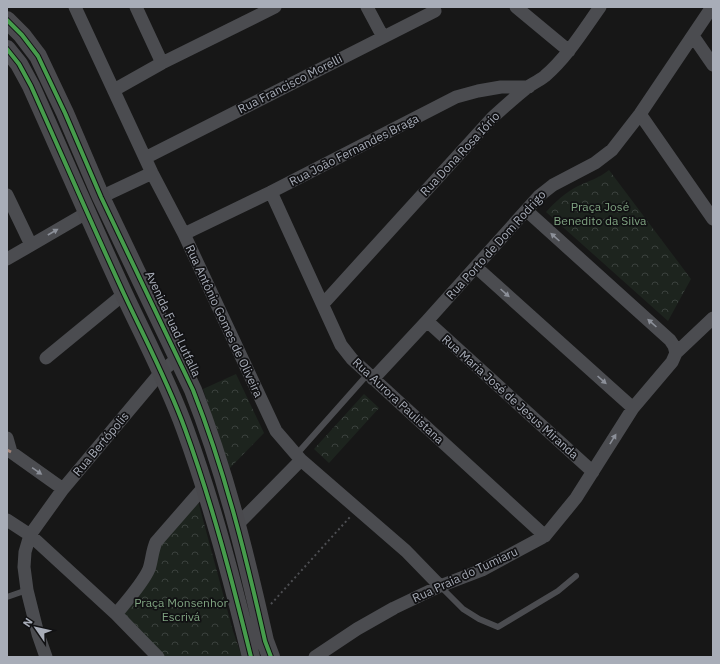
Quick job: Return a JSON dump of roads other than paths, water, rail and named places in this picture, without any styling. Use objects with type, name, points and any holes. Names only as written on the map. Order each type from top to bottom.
[{"type":"main road","name":"Avenida Fuad Lutfalla","points":[[7,20],[22,35],[38,56],[102,197],[178,358],[204,420],[238,525],[264,641],[271,657]]},
{"type":"main road","points":[[7,49],[19,64],[31,86],[124,294],[162,371],[185,428],[224,553],[251,657]]},
{"type":"street","name":"Rua Antônio Gomes de Oliveira","points":[[75,7],[152,173],[184,234],[276,431],[299,458],[406,551],[440,586]]},
{"type":"street","points":[[136,7],[162,63]]},
{"type":"street","points":[[114,90],[162,63],[275,7]]},
{"type":"street","points":[[367,7],[383,37]]},
{"type":"street","points":[[516,7],[569,51]]},
{"type":"street","name":"Rua Dona Rosa Iório","points":[[323,304],[492,118],[506,105],[544,77],[569,51],[600,7]]},
{"type":"street","name":"Rua Porto de Dom Rodrigo","points":[[370,377],[427,321],[539,196],[553,185],[595,163],[612,150],[640,114],[712,7]]},
{"type":"street","name":"Rua Francisco Morelli","points":[[145,158],[435,11]]},
{"type":"street","points":[[693,36],[713,65]]},
{"type":"street","name":"Rua João Fernandes Braga","points":[[184,234],[272,192],[456,97],[501,87],[529,87]]},
{"type":"street","points":[[640,114],[713,219]]},
{"type":"street","points":[[102,197],[152,173]]},
{"type":"street","name":"Rua Aurora Paulistana","points":[[272,192],[341,345],[352,359],[545,536]]},
{"type":"street","points":[[7,195],[32,245]]},
{"type":"street","points":[[527,211],[670,340],[676,353]]},
{"type":"street","points":[[7,259],[88,212]]},
{"type":"street","points":[[476,267],[633,408]]},
{"type":"street","points":[[46,358],[124,294]]},
{"type":"street","name":"Rua Praia do Tumiaru","points":[[314,657],[357,629],[394,608],[440,586],[482,570],[545,536],[563,516],[593,472],[633,408],[669,366],[676,353],[713,318]]},
{"type":"street","name":"Rua Maria José de Jesus Miranda","points":[[427,321],[593,472]]},
{"type":"street","name":"Rua Bertópolis","points":[[30,535],[63,489],[162,371],[178,358]]},
{"type":"street","points":[[7,438],[12,452],[63,489]]},
{"type":"street","points":[[238,525],[299,458]]},
{"type":"street","points":[[116,614],[145,576],[149,568],[152,550],[156,542],[204,487]]},
{"type":"street","points":[[7,520],[30,535],[116,614],[158,657]]},
{"type":"street","points":[[30,535],[24,567],[27,590],[38,634],[46,657]]},
{"type":"lane","points":[[299,458],[370,377]]},
{"type":"lane","points":[[440,586],[463,609],[479,619],[498,627],[558,591],[576,576]]},
{"type":"lane","points":[[7,597],[27,590]]},
{"type":"park label","name":"Praça José Benedito da Silva","points":[[600,214]]},
{"type":"park label","name":"Praça Monsenhor Escrivá","points":[[181,610]]}]
